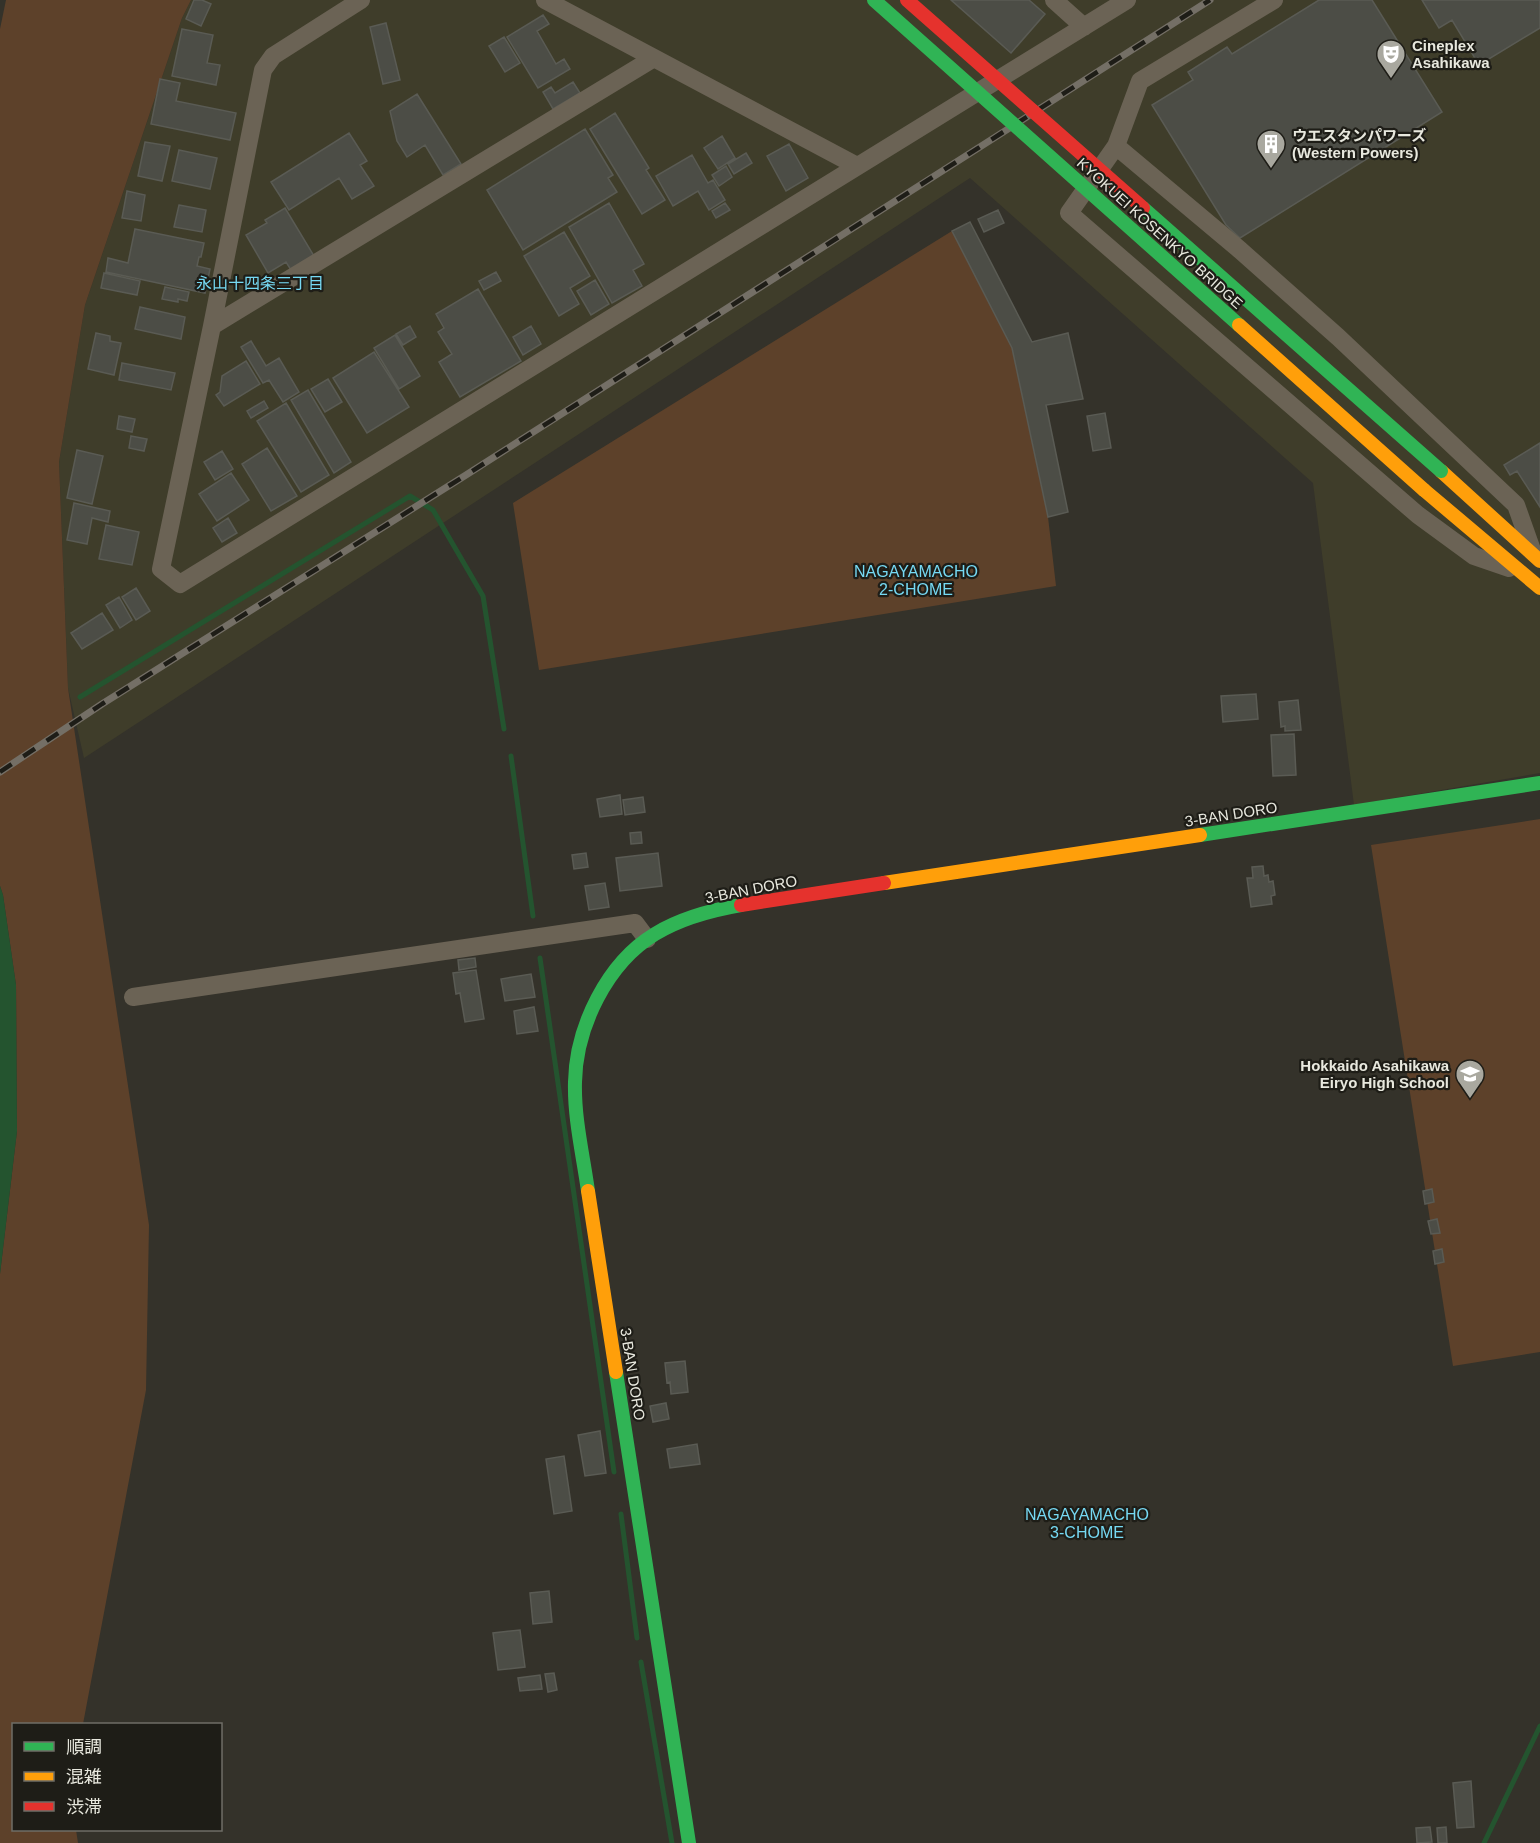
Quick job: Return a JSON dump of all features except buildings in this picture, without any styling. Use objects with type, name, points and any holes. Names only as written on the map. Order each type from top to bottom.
[{"type":"street","points":[[361,0],[273,56],[263,70],[161,569],[180,584],[1127,0]]},
{"type":"street","points":[[545,0],[857,166]]},
{"type":"street","name":"KYOKUEI KOSENKYO BRIDGE","points":[[874,0],[1424,490],[1540,588]]},
{"type":"street","name":"KYOKUEI KOSENKYO BRIDGE","points":[[907,0],[1537,558]]},
{"type":"street","points":[[1054,0],[1084,27]]},
{"type":"street","points":[[1274,0],[1140,81],[1116,146],[1069,213],[1418,515],[1474,556],[1522,573]]},
{"type":"street","points":[[212,326],[654,58]]},
{"type":"street","points":[[1116,146],[1240,250],[1338,337],[1516,505],[1537,558]]},
{"type":"street","name":"3-BAN DORO","points":[[689,1843],[577,1118],[575,1077],[580,1039],[594,1005],[615,971],[647,939],[685,920],[722,908],[1540,783]]},
{"type":"street","points":[[133,998],[635,923],[647,939]]},
{"type":"shaded area","points":[[6,0],[191,0],[182,18],[85,305],[59,462],[68,688],[149,1225],[146,1390],[83,1723],[12,1723],[12,1831],[76,1831],[78,1843],[0,1843],[0,1274],[17,1131],[16,985],[0,886],[0,29]]},
{"type":"shaded area","points":[[191,0],[1540,0],[1540,773],[1354,805],[1313,483],[970,178],[84,758],[68,688],[59,462],[85,305],[182,18]]},
{"type":"shaded area","points":[[952,231],[1012,348],[1048,517],[1056,586],[539,670],[513,503]]},
{"type":"shaded area","name":"Hokkaido Asahikawa Eiryo High School","points":[[1540,819],[1540,1352],[1453,1366],[1371,845]]},
{"type":"shaded area","points":[[0,886],[16,985],[17,1131],[0,1274]]},
{"type":"waterway","points":[[80,697],[410,496],[433,510],[483,596],[504,729]]},
{"type":"waterway","points":[[511,756],[533,916]]},
{"type":"waterway","points":[[540,958],[614,1472]]},
{"type":"waterway","points":[[621,1514],[637,1638]]},
{"type":"waterway","points":[[641,1662],[672,1843]]},
{"type":"waterway","points":[[1484,1843],[1540,1726]]},
{"type":"railway","points":[[0,772],[102,704],[466,475],[1210,0]]},
{"type":"traffic: fast","points":[[874,0],[1239,325]]},
{"type":"traffic: fast","points":[[1143,208],[1441,471]]},
{"type":"traffic: fast","points":[[1200,835],[1540,783]]},
{"type":"traffic: fast","points":[[588,1191],[577,1123],[575,1082],[581,1040],[597,998],[622,962],[638,946],[655,934],[697,915],[741,905]]},
{"type":"traffic: fast","points":[[616,1372],[689,1843]]},
{"type":"traffic: slow","points":[[1239,325],[1424,490]]},
{"type":"traffic: slow","points":[[1441,471],[1540,561]]},
{"type":"traffic: slow","points":[[1424,490],[1540,588]]},
{"type":"traffic: slow","points":[[884,883],[1200,835]]},
{"type":"traffic: slow","points":[[588,1191],[616,1372]]},
{"type":"traffic: jam","points":[[907,0],[1143,208]]},
{"type":"traffic: jam","points":[[741,905],[884,883]]},
{"type":"place","name":"Cineplex Asahikawa","points":[[1391,80]]},
{"type":"place","name":"ウエスタンパワーズ (Western Powers)","points":[[1271,170]]},
{"type":"place","name":"Hokkaido Asahikawa Eiryo High School","points":[[1470,1100]]},
{"type":"district","name":"永山十四条三丁目","points":[[260,283]]},
{"type":"district","name":"NAGAYAMACHO 2-CHOME","points":[[916,580]]},
{"type":"district","name":"NAGAYAMACHO 3-CHOME","points":[[1087,1523]]}]
